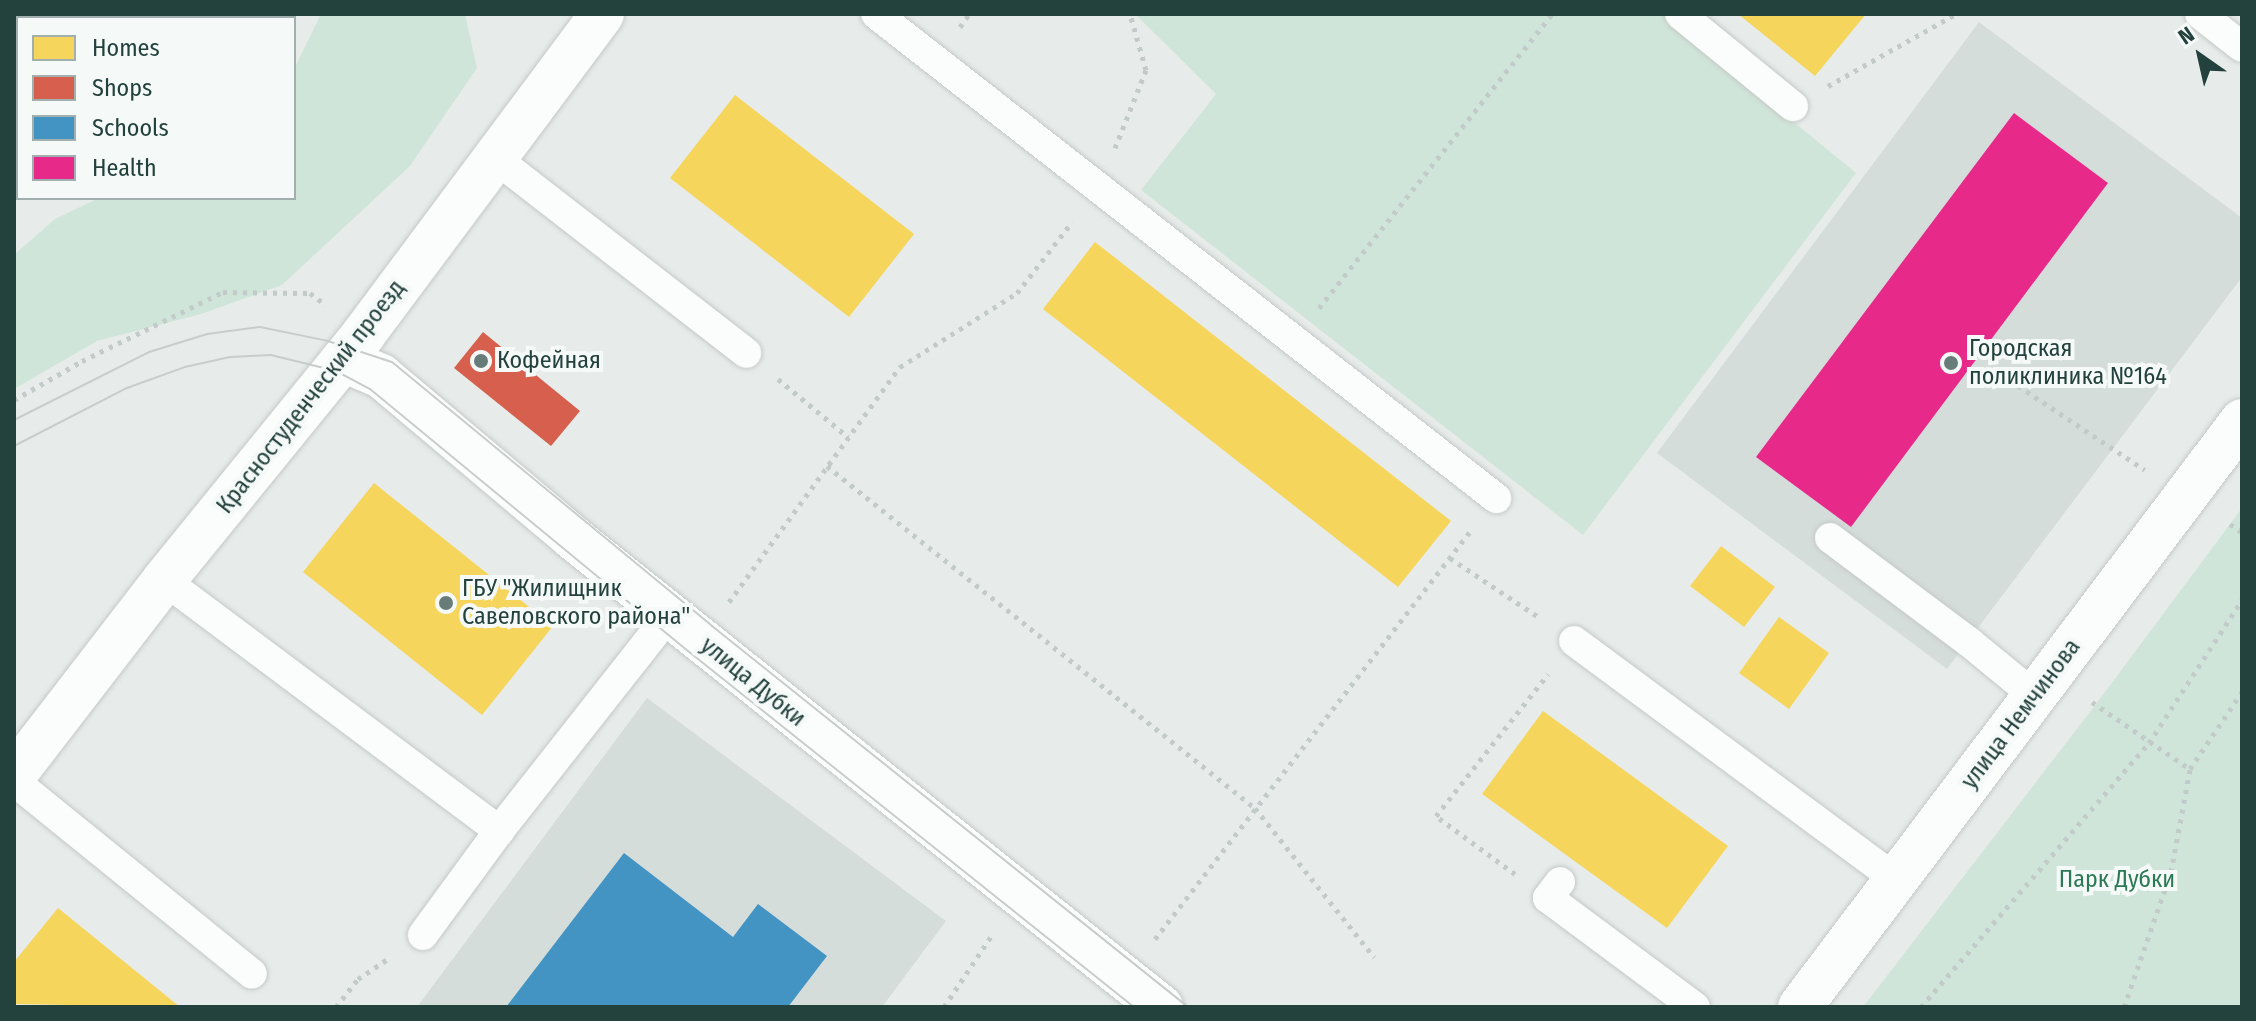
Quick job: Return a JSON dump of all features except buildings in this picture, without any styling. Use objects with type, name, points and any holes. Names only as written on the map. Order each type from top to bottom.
[{"type":"street","name":"Красностуденческий проезд","points":[[14,778],[164,580],[353,348],[602,14]]},
{"type":"street","name":"улица Дубки","points":[[353,348],[381,376],[669,615],[1161,1007]]},
{"type":"street","name":"улица Немчинова","points":[[1800,1007],[2242,421]]},
{"type":"lane","points":[[876,14],[1496,498]]},
{"type":"lane","points":[[1680,14],[1793,106]]},
{"type":"lane","points":[[2200,14],[2242,47]]},
{"type":"lane","points":[[495,158],[746,353]]},
{"type":"lane","points":[[1830,538],[1969,642],[2043,685]]},
{"type":"lane","points":[[164,580],[499,831]]},
{"type":"lane","points":[[423,935],[499,831],[669,615]]},
{"type":"lane","points":[[1574,641],[1897,880]]},
{"type":"lane","points":[[14,778],[252,974]]},
{"type":"lane","points":[[1554,890],[1695,1007]]},
{"type":"path","points":[[721,614],[900,367],[1017,293],[1099,188],[1146,70],[1130,14]]},
{"type":"path","points":[[1294,341],[1552,14]]},
{"type":"path","points":[[1793,106],[1956,14]]},
{"type":"path","points":[[14,400],[82,361],[223,292],[310,293],[353,348]]},
{"type":"path","points":[[746,353],[848,437]]},
{"type":"path","points":[[1993,369],[2146,470]]},
{"type":"path","points":[[827,466],[1255,808],[1374,957]]},
{"type":"path","points":[[1125,978],[1496,498]]},
{"type":"path","points":[[2230,524],[2242,532]]},
{"type":"path","points":[[1450,558],[1574,641],[1436,816],[1554,890]]},
{"type":"path","points":[[1921,1007],[2149,743],[2242,600]]},
{"type":"path","points":[[2043,685],[2190,769]]},
{"type":"path","points":[[2124,1007],[2171,872],[2190,769],[2242,692]]},
{"type":"path","points":[[944,1007],[1020,894]]},
{"type":"path","points":[[336,1007],[358,979],[423,935]]},
{"type":"shaded area","name":"Городская поликлиника №164","points":[[1979,22],[2242,218],[2242,277],[1947,669],[1657,453]]},
{"type":"shaded area","points":[[647,698],[946,921],[882,1007],[417,1007]]},
{"type":"green space","points":[[321,14],[465,14],[477,68],[410,166],[282,285],[201,314],[97,341],[14,389],[14,255],[55,219],[95,200],[296,200],[296,65]]},
{"type":"green space","points":[[1135,14],[1662,14],[1856,173],[1583,535],[1141,190],[1216,94]]},
{"type":"green space","name":"Парк Дубки","points":[[2242,508],[2242,1007],[1863,1007],[2096,704]]},
{"type":"tram line","points":[[14,420],[149,352],[207,334],[260,327],[328,341],[392,362],[712,626],[1188,1007]]},
{"type":"tram line","points":[[14,446],[127,388],[185,367],[230,357],[271,355],[336,371],[370,389],[688,651],[1134,1007]]},
{"type":"place","name":"Кофейная","points":[[481,361]]},
{"type":"place","name":"Городская поликлиника №164","points":[[1951,363]]},
{"type":"place","name":"ГБУ \"Жилищник Савеловского района\"","points":[[446,603]]}]
